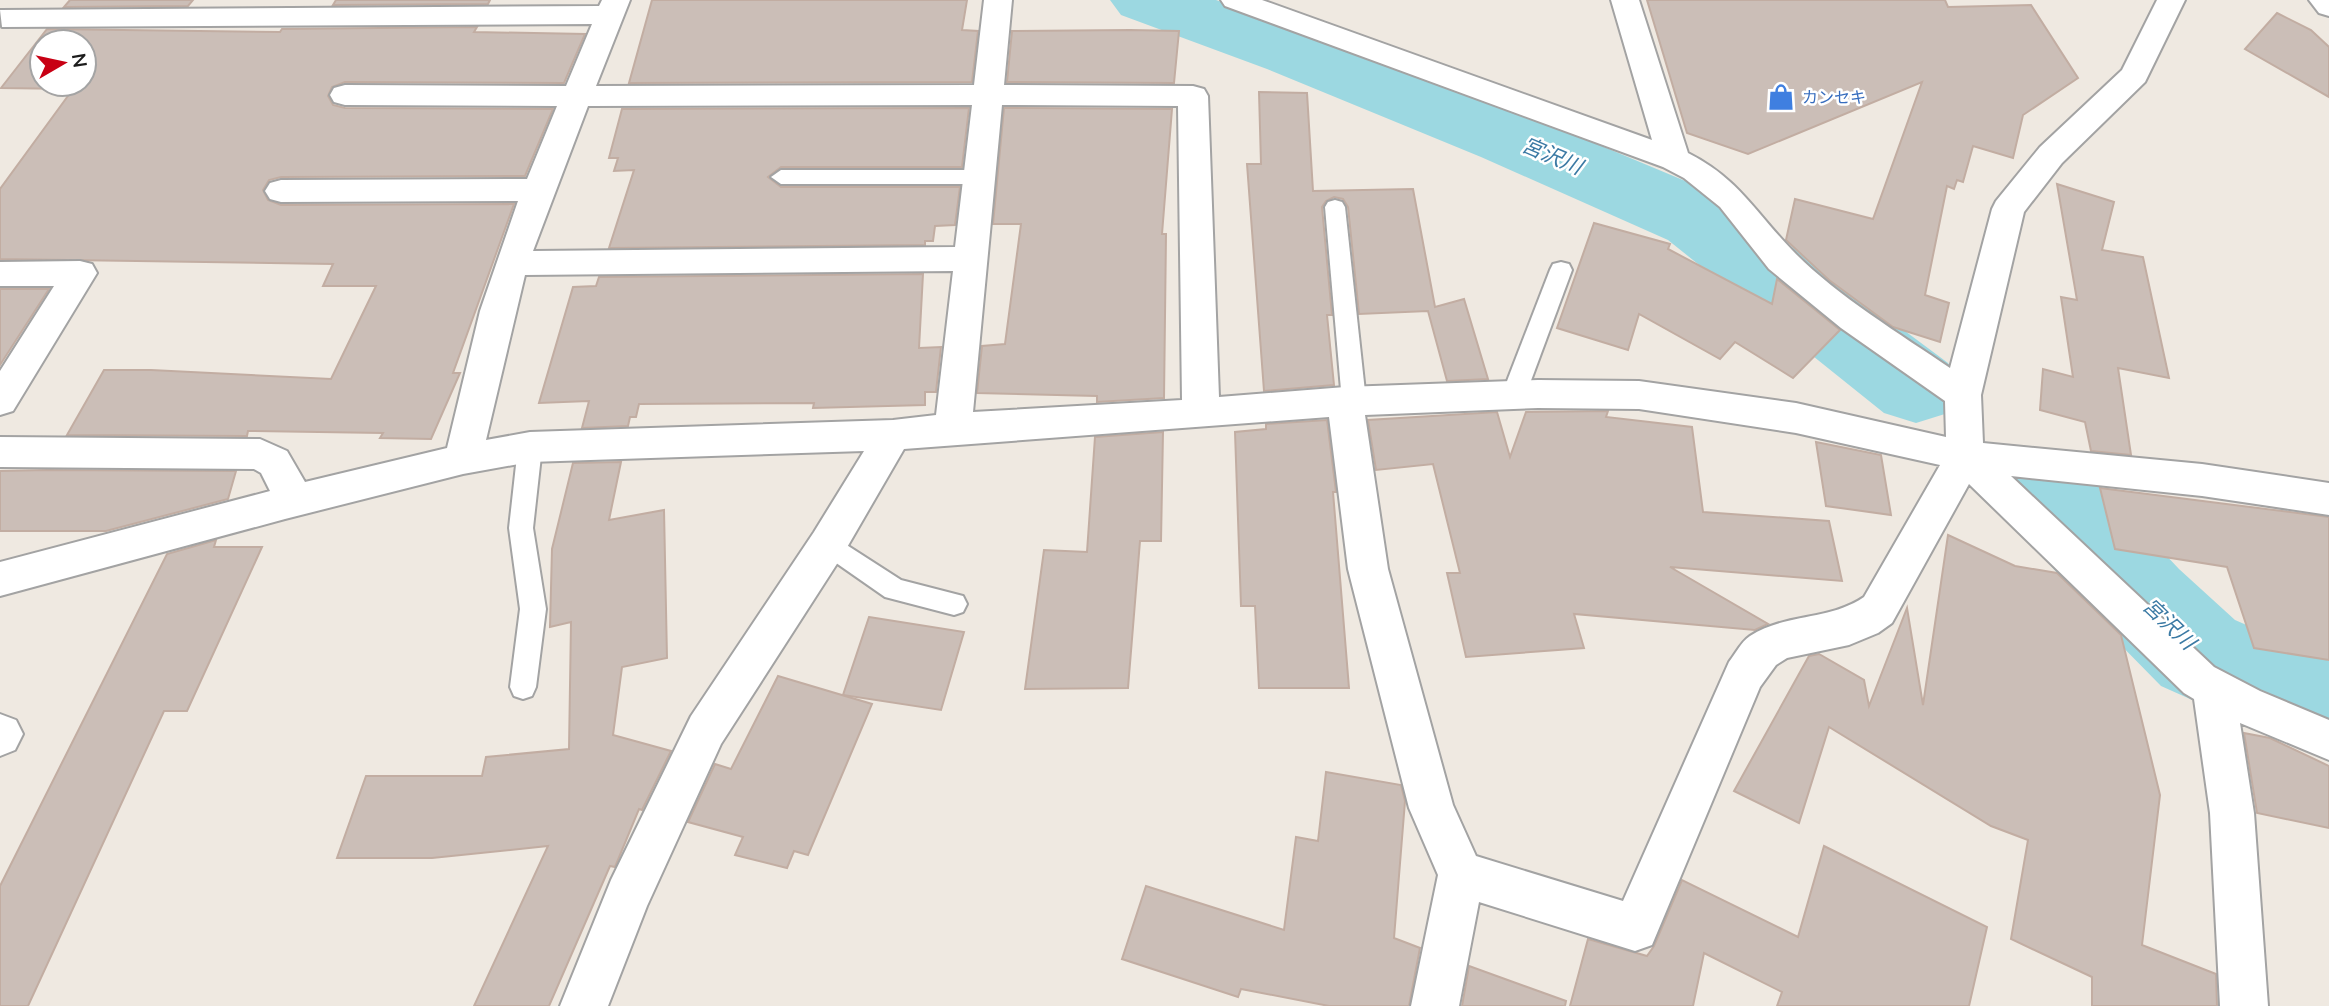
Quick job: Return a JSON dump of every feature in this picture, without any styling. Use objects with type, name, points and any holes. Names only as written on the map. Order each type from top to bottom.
[{"type":"street","points":[[953,428],[998,0]]},
{"type":"street","points":[[1236,0],[1674,159],[1695,170],[1731,199],[1781,260],[1853,319],[1963,395]]},
{"type":"street","points":[[1625,0],[1674,159]]},
{"type":"street","points":[[1461,874],[1636,929],[1744,676],[1762,650],[1848,629],[1864,622],[1878,610],[1965,456],[1963,395],[1973,344],[2008,209],[2050,155],[2134,75],[2171,0]]},
{"type":"street","points":[[2323,0],[2329,7]]},
{"type":"street","points":[[6,12],[613,7],[574,99],[512,263],[489,340],[463,459]]},
{"type":"street","points":[[345,95],[574,99],[988,93],[1193,96],[1201,413]]},
{"type":"street","points":[[281,191],[539,190]]},
{"type":"street","points":[[512,263],[970,259]]},
{"type":"street","points":[[0,274],[80,273],[0,401]]},
{"type":"street","points":[[0,579],[295,500],[463,459],[530,447],[893,435],[953,428],[1350,401],[1514,394],[1639,395],[1796,418],[1965,456],[2202,480],[2329,499]]},
{"type":"street","points":[[1350,401],[1368,569],[1431,808],[1461,874],[1435,1006]]},
{"type":"street","points":[[584,1006],[627,896],[706,730],[828,544],[893,435]]},
{"type":"street","points":[[0,452],[260,454],[274,462],[295,500]]},
{"type":"street","points":[[1965,456],[2190,671],[2245,705],[2329,740]]},
{"type":"street","points":[[2213,687],[2232,813],[2244,1006]]},
{"type":"lane","points":[[781,177],[979,177]]},
{"type":"lane","points":[[1335,207],[1350,401]]},
{"type":"lane","points":[[1514,394],[1561,270]]},
{"type":"lane","points":[[523,687],[533,609],[521,528],[530,447]]},
{"type":"lane","points":[[828,544],[894,589],[954,604]]},
{"type":"building","points":[[70,0],[193,0],[188,6],[64,7]]},
{"type":"building","points":[[336,0],[490,0],[488,4],[333,5]]},
{"type":"building","points":[[652,0],[967,0],[962,30],[978,31],[972,82],[629,83]]},
{"type":"building","points":[[1647,0],[1945,0],[1948,7],[2031,5],[2078,78],[2023,115],[2013,158],[1973,146],[1963,182],[1957,180],[1954,189],[1947,186],[1925,295],[1949,303],[1940,342],[1893,327],[1829,280],[1786,240],[1795,199],[1873,219],[1922,82],[1748,154],[1687,133]]},
{"type":"building","points":[[2277,13],[2311,30],[2329,47],[2329,97],[2245,49]]},
{"type":"building","points":[[477,27],[474,32],[585,34],[564,83],[345,82],[332,87],[328,96],[333,105],[345,108],[553,109],[525,176],[281,177],[269,180],[263,190],[268,200],[281,205],[514,204],[453,373],[460,373],[431,439],[380,438],[383,433],[248,431],[247,436],[67,435],[104,370],[331,379],[376,286],[323,286],[333,264],[0,259],[0,189],[66,98],[98,98],[98,30],[280,32],[282,29]]},
{"type":"building","points":[[1012,31],[1179,31],[1174,83],[1007,82]]},
{"type":"building","points":[[28,53],[28,88],[1,88]]},
{"type":"building","points":[[1259,92],[1307,93],[1313,191],[1413,189],[1435,307],[1464,299],[1488,379],[1447,381],[1428,311],[1359,314],[1348,207],[1343,199],[1334,197],[1322,207],[1332,315],[1327,315],[1334,385],[1264,391],[1247,164],[1261,164]]},
{"type":"building","points":[[969,108],[962,167],[781,167],[768,177],[781,187],[960,187],[955,225],[935,226],[933,241],[925,241],[925,245],[609,248],[634,170],[614,171],[618,158],[609,158],[622,109]]},
{"type":"building","points":[[1004,108],[1172,109],[1162,234],[1166,234],[1164,398],[1097,402],[1097,396],[977,393],[982,346],[1005,344],[1021,224],[993,224]]},
{"type":"building","points":[[2057,184],[2114,202],[2102,250],[2143,257],[2169,378],[2118,368],[2131,455],[2091,451],[2085,422],[2040,410],[2043,369],[2073,377],[2061,297],[2077,300]]},
{"type":"building","points":[[1594,223],[1670,244],[1668,249],[1772,304],[1777,279],[1840,330],[1793,378],[1735,342],[1720,359],[1639,314],[1628,350],[1557,328]]},
{"type":"building","points":[[923,274],[919,348],[941,347],[936,392],[925,392],[925,405],[813,408],[814,403],[639,404],[636,417],[630,417],[628,426],[582,428],[589,401],[539,403],[573,287],[596,286],[599,277]]},
{"type":"building","points":[[0,289],[49,289],[0,365]]},
{"type":"building","points":[[1608,411],[1606,417],[1692,427],[1703,512],[1829,521],[1842,581],[1670,567],[1768,624],[1755,630],[1574,614],[1584,648],[1466,657],[1447,573],[1460,573],[1433,464],[1376,470],[1368,420],[1497,412],[1510,457],[1526,412]]},
{"type":"building","points":[[1327,420],[1336,492],[1333,492],[1349,688],[1259,688],[1255,606],[1241,606],[1235,432],[1266,429],[1266,424]]},
{"type":"building","points":[[1163,432],[1161,541],[1140,541],[1128,688],[1025,689],[1044,550],[1087,552],[1095,437]]},
{"type":"building","points":[[1816,442],[1881,455],[1891,515],[1826,506]]},
{"type":"building","points":[[621,462],[609,520],[664,510],[667,658],[622,667],[613,735],[671,751],[642,810],[639,809],[615,867],[610,866],[549,1006],[474,1006],[548,846],[432,858],[337,858],[366,776],[482,776],[486,757],[569,749],[571,622],[550,627],[552,549],[573,463]]},
{"type":"building","points":[[0,471],[236,471],[228,499],[106,531],[0,531]]},
{"type":"building","points":[[2100,488],[2329,517],[2329,660],[2254,648],[2227,567],[2115,549]]},
{"type":"building","points":[[1948,535],[2015,566],[2057,573],[2121,635],[2160,795],[2142,945],[2216,974],[2217,1006],[2092,1006],[2092,977],[2011,939],[2028,840],[1991,826],[1829,727],[1799,823],[1734,791],[1809,656],[1819,654],[1864,680],[1869,706],[1907,608],[1923,705]]},
{"type":"building","points":[[216,540],[214,547],[262,547],[187,711],[164,711],[28,1006],[0,1006],[0,886],[167,554]]},
{"type":"building","points":[[869,617],[964,632],[941,710],[843,695]]},
{"type":"building","points":[[778,676],[872,704],[808,855],[794,851],[787,868],[735,855],[743,837],[688,822],[715,764],[731,769]]},
{"type":"building","points":[[2244,733],[2270,738],[2329,766],[2329,828],[2257,813]]},
{"type":"building","points":[[1326,772],[1401,785],[1405,801],[1394,938],[1420,948],[1409,1006],[1329,1006],[1241,989],[1238,997],[1122,959],[1146,886],[1284,930],[1296,837],[1318,841]]},
{"type":"building","points":[[1824,846],[1987,927],[1969,1006],[1777,1006],[1782,992],[1704,953],[1693,1006],[1570,1006],[1588,939],[1647,956],[1654,946],[1682,880],[1798,937]]},
{"type":"building","points":[[1469,966],[1566,1001],[1565,1006],[1462,1006]]},
{"type":"waterway","name":"宮沢川","points":[[1146,0],[1293,52],[1509,138],[1697,219],[1916,388]]},
{"type":"waterway","name":"宮沢川","points":[[2043,489],[2143,600],[2198,653],[2329,712]]},
{"type":"place","name":"カンセキ","points":[[1781,97]]}]
